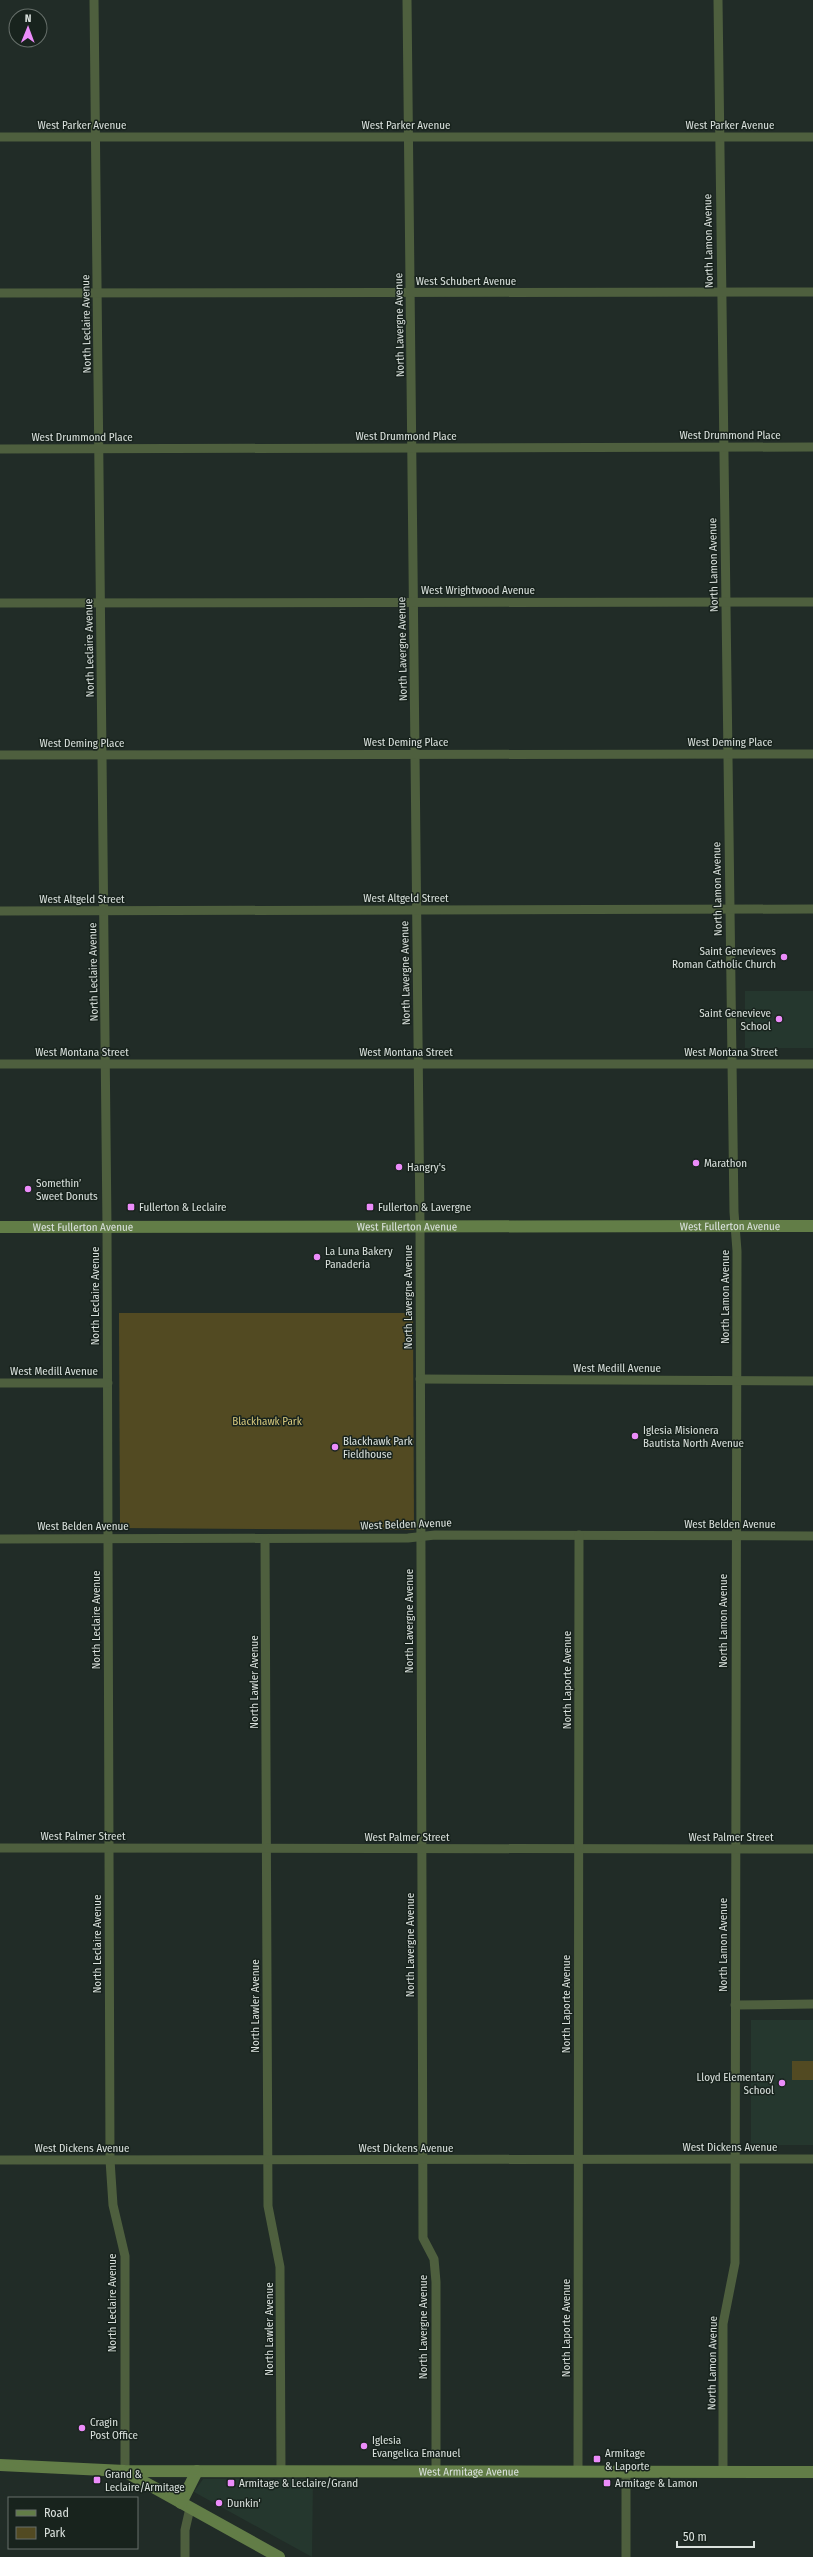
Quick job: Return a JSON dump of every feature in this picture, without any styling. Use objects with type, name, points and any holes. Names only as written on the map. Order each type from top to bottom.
[{"type":"main road","name":"West Fullerton Avenue","points":[[0,1227],[813,1226]]},
{"type":"main road","name":"West Armitage Avenue","points":[[0,2465],[125,2471],[813,2472]]},
{"type":"main road","points":[[125,2471],[279,2557]]},
{"type":"main road","points":[[186,2505],[196,2471]]},
{"type":"street","name":"North Leclaire Avenue","points":[[94,0],[107,1226],[110,2160],[113,2205],[125,2256],[125,2471]]},
{"type":"street","name":"North Lavergne Avenue","points":[[407,0],[420,1226],[423,2238],[434,2259],[436,2282],[436,2472]]},
{"type":"street","name":"North Lamon Avenue","points":[[718,0],[731,1064],[737,1252],[735,2263],[723,2324],[723,2472]]},
{"type":"street","name":"West Parker Avenue","points":[[0,137],[813,137]]},
{"type":"street","name":"West Schubert Avenue","points":[[0,293],[813,292]]},
{"type":"street","name":"West Drummond Place","points":[[0,449],[813,447]]},
{"type":"street","name":"West Wrightwood Avenue","points":[[0,602],[813,602]]},
{"type":"street","name":"West Deming Place","points":[[0,755],[813,754]]},
{"type":"street","name":"West Altgeld Street","points":[[0,911],[813,909]]},
{"type":"street","name":"West Montana Street","points":[[0,1064],[813,1064]]},
{"type":"street","name":"West Medill Avenue","points":[[420,1379],[813,1381]]},
{"type":"street","name":"West Medill Avenue","points":[[0,1383],[108,1383]]},
{"type":"street","name":"West Belden Avenue","points":[[0,1539],[265,1539],[579,1535],[813,1536]]},
{"type":"street","name":"North Laporte Avenue","points":[[578,2472],[579,1535]]},
{"type":"street","name":"North Lawler Avenue","points":[[265,1539],[268,2206],[280,2280],[281,2471]]},
{"type":"street","name":"West Palmer Street","points":[[0,1848],[813,1849]]},
{"type":"street","points":[[735,2005],[813,2004]]},
{"type":"street","name":"West Dickens Avenue","points":[[0,2160],[813,2159]]},
{"type":"street","points":[[626,2472],[626,2557]]},
{"type":"street","points":[[185,2557],[186,2505]]},
{"type":"shaded area","name":"Saint Genevieve School","points":[[745,991],[813,991],[813,1048],[745,1048]]},
{"type":"shaded area","name":"Lloyd Elementary School","points":[[751,2020],[813,2020],[813,2145],[751,2145]]},
{"type":"shaded area","points":[[203,2479],[313,2479],[312,2557],[194,2492]]},
{"type":"green space","name":"Blackhawk Park","points":[[119,1313],[413,1313],[414,1530],[120,1528]]},
{"type":"green space","points":[[792,2061],[813,2061],[813,2080],[792,2080]]},
{"type":"place","name":"Saint Genevieves Roman Catholic Church","points":[[784,957]]},
{"type":"place","name":"Saint Genevieve School","points":[[779,1019]]},
{"type":"place","name":"Marathon","points":[[696,1163]]},
{"type":"place","name":"Hangry's","points":[[399,1167]]},
{"type":"place","name":"Somethin’ Sweet Donuts","points":[[28,1189]]},
{"type":"place","name":"Fullerton & Leclaire","points":[[131,1207]]},
{"type":"place","name":"Fullerton & Lavergne","points":[[370,1207]]},
{"type":"place","name":"La Luna Bakery Panaderia","points":[[317,1257]]},
{"type":"place","name":"Iglesia Misionera Bautista North Avenue","points":[[635,1436]]},
{"type":"place","name":"Blackhawk Park Fieldhouse","points":[[335,1447]]},
{"type":"place","name":"Lloyd Elementary School","points":[[782,2083]]},
{"type":"place","name":"Cragin Post Office","points":[[82,2428]]},
{"type":"place","name":"Iglesia Evangelica Emanuel","points":[[364,2446]]},
{"type":"place","name":"Armitage & Laporte","points":[[597,2459]]},
{"type":"place","name":"Grand & Leclaire/Armitage","points":[[97,2480]]},
{"type":"place","name":"Armitage & Leclaire/Grand","points":[[231,2483]]},
{"type":"place","name":"Armitage & Lamon","points":[[607,2483]]},
{"type":"place","name":"Dunkin'","points":[[219,2503]]}]
